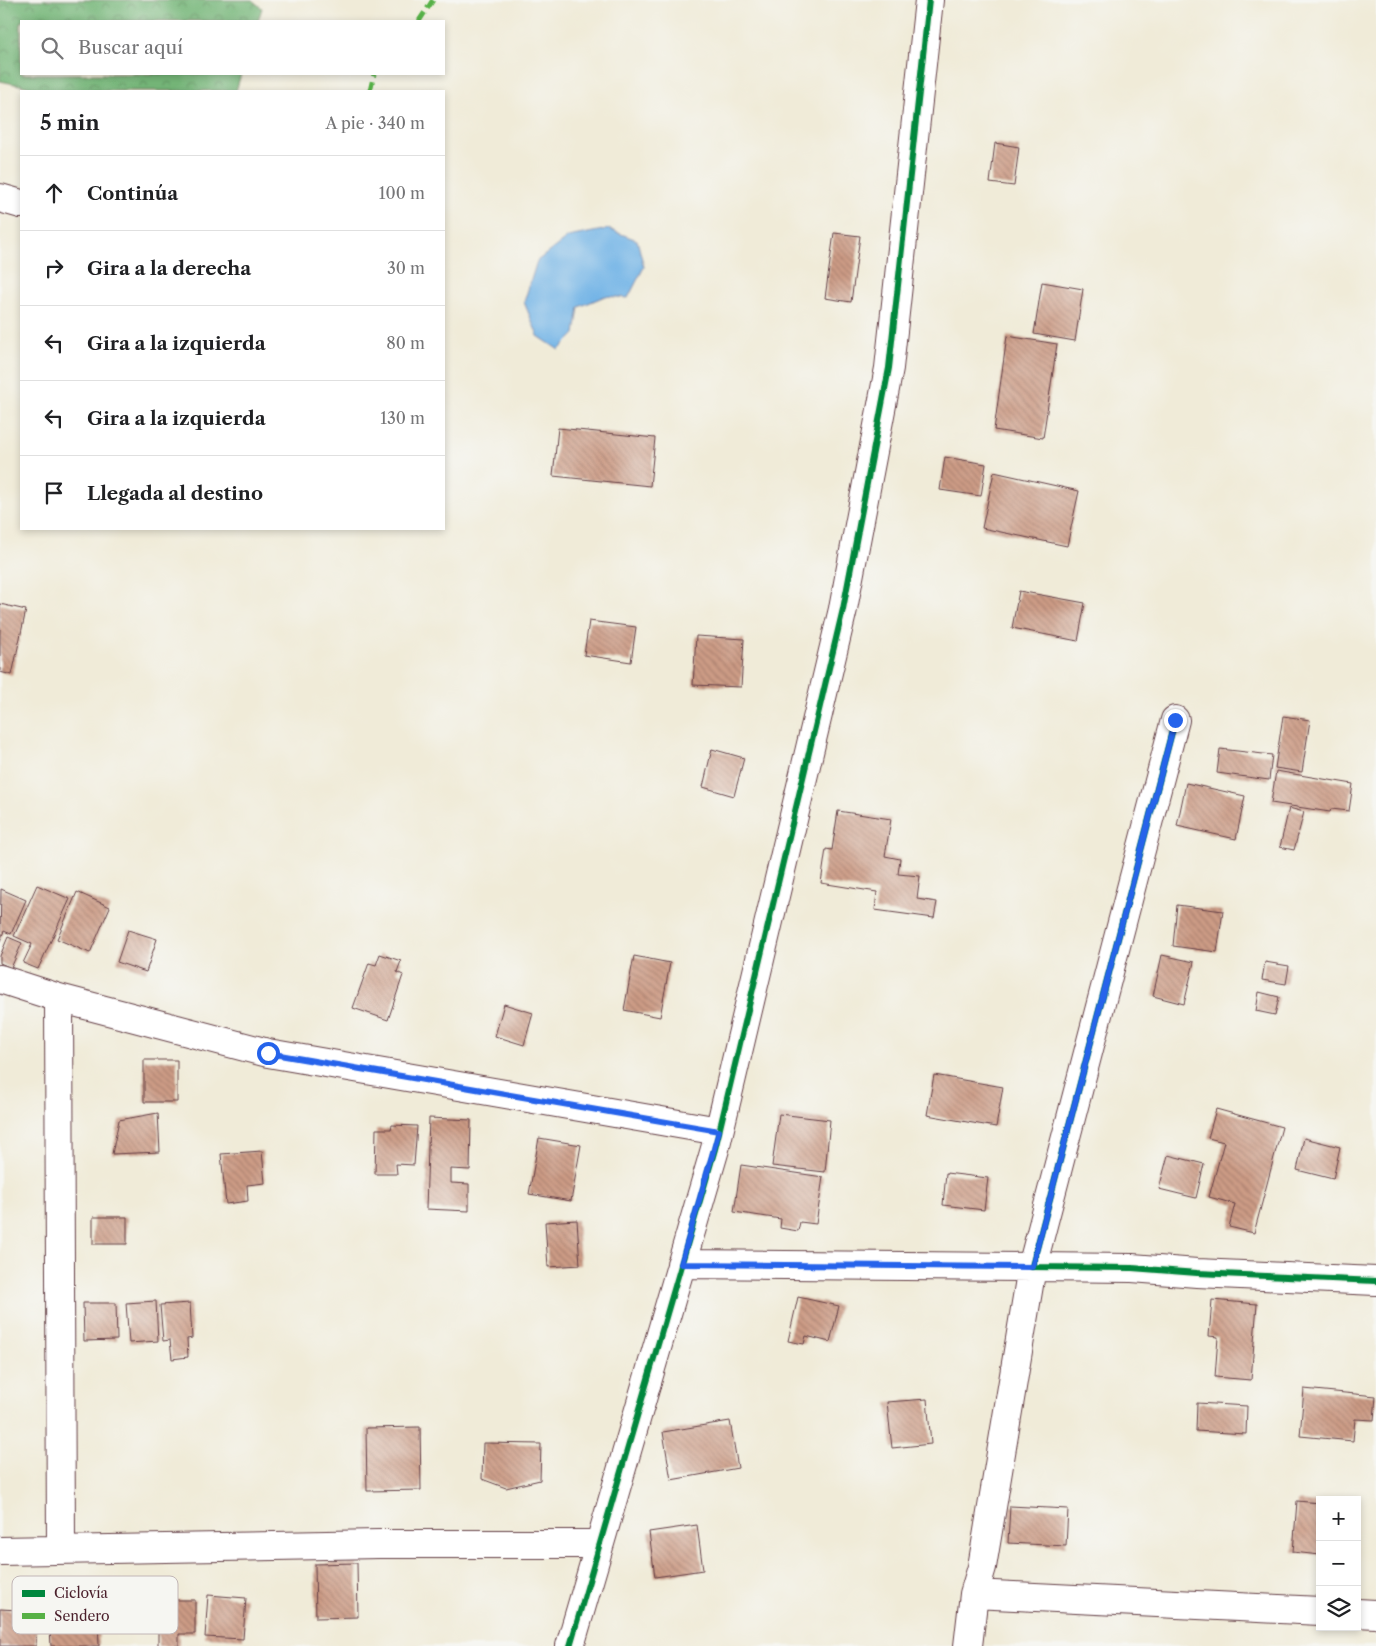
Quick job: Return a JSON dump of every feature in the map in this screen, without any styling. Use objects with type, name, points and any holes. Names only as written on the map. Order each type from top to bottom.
[{"type":"street","points":[[570,1646],[719,1131],[842,609],[888,368],[929,0]]},
{"type":"street","points":[[0,198],[20,204]]},
{"type":"street","points":[[968,1646],[974,1594],[982,1567],[1032,1267],[1175,720]]},
{"type":"street","points":[[0,979],[59,998],[268,1053],[719,1131]]},
{"type":"street","points":[[59,998],[61,1550]]},
{"type":"street","points":[[681,1264],[1132,1268],[1376,1281]]},
{"type":"street","points":[[0,1551],[379,1544],[599,1544]]},
{"type":"street","points":[[974,1594],[1316,1611]]},
{"type":"street","points":[[1361,1613],[1376,1614]]},
{"type":"green space","points":[[0,0],[252,0],[262,8],[258,20],[20,20],[20,75],[241,75],[236,90],[43,90],[0,81]]},
{"type":"water","points":[[608,229],[637,240],[644,267],[628,298],[605,296],[579,307],[575,334],[559,350],[538,336],[524,302],[537,261],[568,237]]},
{"type":"building","points":[[995,143],[1019,147],[1014,186],[990,183]]},
{"type":"building","points":[[834,233],[860,236],[851,302],[825,298]]},
{"type":"building","points":[[1042,282],[1083,289],[1075,341],[1034,334]]},
{"type":"building","points":[[1007,336],[1057,344],[1043,438],[994,430]]},
{"type":"building","points":[[558,428],[655,438],[650,486],[553,476]]},
{"type":"building","points":[[945,457],[986,464],[981,496],[940,490]]},
{"type":"building","points":[[994,472],[1079,491],[1067,546],[982,528]]},
{"type":"building","points":[[1019,591],[1085,603],[1078,641],[1012,628]]},
{"type":"building","points":[[0,604],[26,610],[12,675],[0,672]]},
{"type":"building","points":[[589,621],[636,627],[631,662],[584,655]]},
{"type":"building","points":[[696,636],[744,639],[741,687],[693,685]]},
{"type":"building","points":[[1283,716],[1310,720],[1302,772],[1275,768]]},
{"type":"building","points":[[712,749],[744,758],[734,796],[703,787]]},
{"type":"building","points":[[1220,749],[1272,755],[1269,780],[1217,773]]},
{"type":"building","points":[[1276,771],[1353,784],[1349,811],[1331,809],[1330,812],[1271,803]]},
{"type":"building","points":[[1186,783],[1245,796],[1236,839],[1177,826]]},
{"type":"building","points":[[1289,808],[1304,812],[1294,850],[1280,847]]},
{"type":"building","points":[[838,811],[891,819],[885,856],[900,859],[898,874],[920,876],[917,899],[937,902],[934,918],[875,910],[877,892],[821,883],[826,849],[832,850]]},
{"type":"building","points":[[37,885],[70,899],[38,969],[23,963],[32,944],[14,936]]},
{"type":"building","points":[[1,889],[26,900],[11,934],[4,931],[0,941]]},
{"type":"building","points":[[77,892],[110,907],[90,953],[57,939]]},
{"type":"building","points":[[1177,905],[1223,911],[1217,952],[1173,946]]},
{"type":"building","points":[[128,930],[157,939],[146,972],[117,962]]},
{"type":"building","points":[[8,937],[22,943],[11,968],[0,963],[0,956]]},
{"type":"building","points":[[380,954],[401,961],[397,972],[403,975],[388,1020],[353,1008],[369,963],[376,965]]},
{"type":"building","points":[[1162,955],[1194,962],[1184,1004],[1153,996]]},
{"type":"building","points":[[634,956],[670,963],[660,1017],[624,1010]]},
{"type":"building","points":[[1265,962],[1289,966],[1286,984],[1262,980]]},
{"type":"building","points":[[1259,992],[1279,997],[1275,1015],[1256,1011]]},
{"type":"building","points":[[504,1004],[533,1013],[524,1045],[495,1036]]},
{"type":"building","points":[[144,1060],[177,1060],[177,1102],[144,1102]]},
{"type":"building","points":[[934,1075],[1003,1087],[996,1127],[927,1115]]},
{"type":"building","points":[[1216,1109],[1282,1127],[1254,1233],[1229,1227],[1235,1204],[1209,1197],[1224,1142],[1208,1138]]},
{"type":"building","points":[[158,1113],[160,1152],[112,1154],[119,1120]]},
{"type":"building","points":[[779,1114],[830,1120],[825,1172],[772,1166]]},
{"type":"building","points":[[429,1118],[471,1120],[470,1170],[451,1169],[451,1183],[469,1184],[469,1211],[426,1209]]},
{"type":"building","points":[[392,1125],[417,1126],[414,1165],[396,1164],[397,1174],[375,1174],[376,1129],[391,1129]]},
{"type":"building","points":[[539,1138],[581,1145],[571,1201],[529,1194]]},
{"type":"building","points":[[1304,1138],[1340,1147],[1333,1179],[1297,1170]]},
{"type":"building","points":[[262,1151],[265,1183],[247,1185],[248,1201],[226,1204],[221,1154]]},
{"type":"building","points":[[1168,1155],[1204,1164],[1196,1198],[1159,1189]]},
{"type":"building","points":[[741,1165],[823,1177],[816,1224],[800,1222],[798,1231],[780,1228],[781,1219],[734,1212]]},
{"type":"building","points":[[946,1173],[988,1178],[984,1210],[943,1205]]},
{"type":"building","points":[[93,1217],[127,1217],[127,1244],[93,1244]]},
{"type":"building","points":[[577,1220],[580,1265],[548,1267],[545,1222]]},
{"type":"building","points":[[798,1297],[839,1306],[830,1342],[806,1336],[804,1344],[788,1341]]},
{"type":"building","points":[[1212,1300],[1257,1304],[1251,1380],[1215,1377],[1218,1337],[1209,1336]]},
{"type":"building","points":[[156,1301],[158,1341],[129,1343],[126,1303]]},
{"type":"building","points":[[83,1303],[116,1303],[117,1340],[84,1341]]},
{"type":"building","points":[[190,1303],[192,1338],[187,1339],[188,1357],[172,1359],[170,1340],[163,1341],[160,1305]]},
{"type":"building","points":[[1304,1389],[1376,1396],[1374,1420],[1355,1419],[1353,1441],[1300,1436]]},
{"type":"building","points":[[927,1399],[931,1444],[892,1448],[887,1402]]},
{"type":"building","points":[[1197,1403],[1247,1406],[1246,1434],[1196,1431]]},
{"type":"building","points":[[730,1421],[738,1468],[671,1480],[663,1432]]},
{"type":"building","points":[[420,1427],[421,1490],[367,1491],[366,1428]]},
{"type":"building","points":[[483,1443],[541,1444],[540,1480],[506,1488],[482,1479]]},
{"type":"building","points":[[1297,1501],[1316,1503],[1316,1555],[1293,1552]]},
{"type":"building","points":[[1010,1506],[1068,1509],[1066,1546],[1008,1543]]},
{"type":"building","points":[[697,1525],[703,1570],[655,1577],[649,1532]]},
{"type":"building","points":[[357,1563],[358,1617],[316,1618],[315,1564]]},
{"type":"building","points":[[208,1595],[246,1598],[243,1639],[205,1637]]},
{"type":"building","points":[[178,1600],[195,1600],[195,1634],[179,1634],[179,1646],[158,1646],[158,1634],[178,1634]]},
{"type":"building","points":[[0,1609],[12,1610],[12,1634],[36,1634],[36,1646],[0,1646]]},
{"type":"building","points":[[50,1634],[99,1634],[99,1646],[51,1646]]},
{"type":"marked path","points":[[420,20],[433,0]]},
{"type":"marked path","points":[[370,90],[374,75]]},
{"type":"cycle path","points":[[570,1646],[715,1149],[843,609],[889,368],[929,0]]},
{"type":"cycle path","points":[[1175,720],[1032,1267],[1132,1268],[1197,1273],[1376,1281]]},
{"type":"route","points":[[268,1053],[719,1131],[681,1264],[1032,1267],[1175,720]]}]
